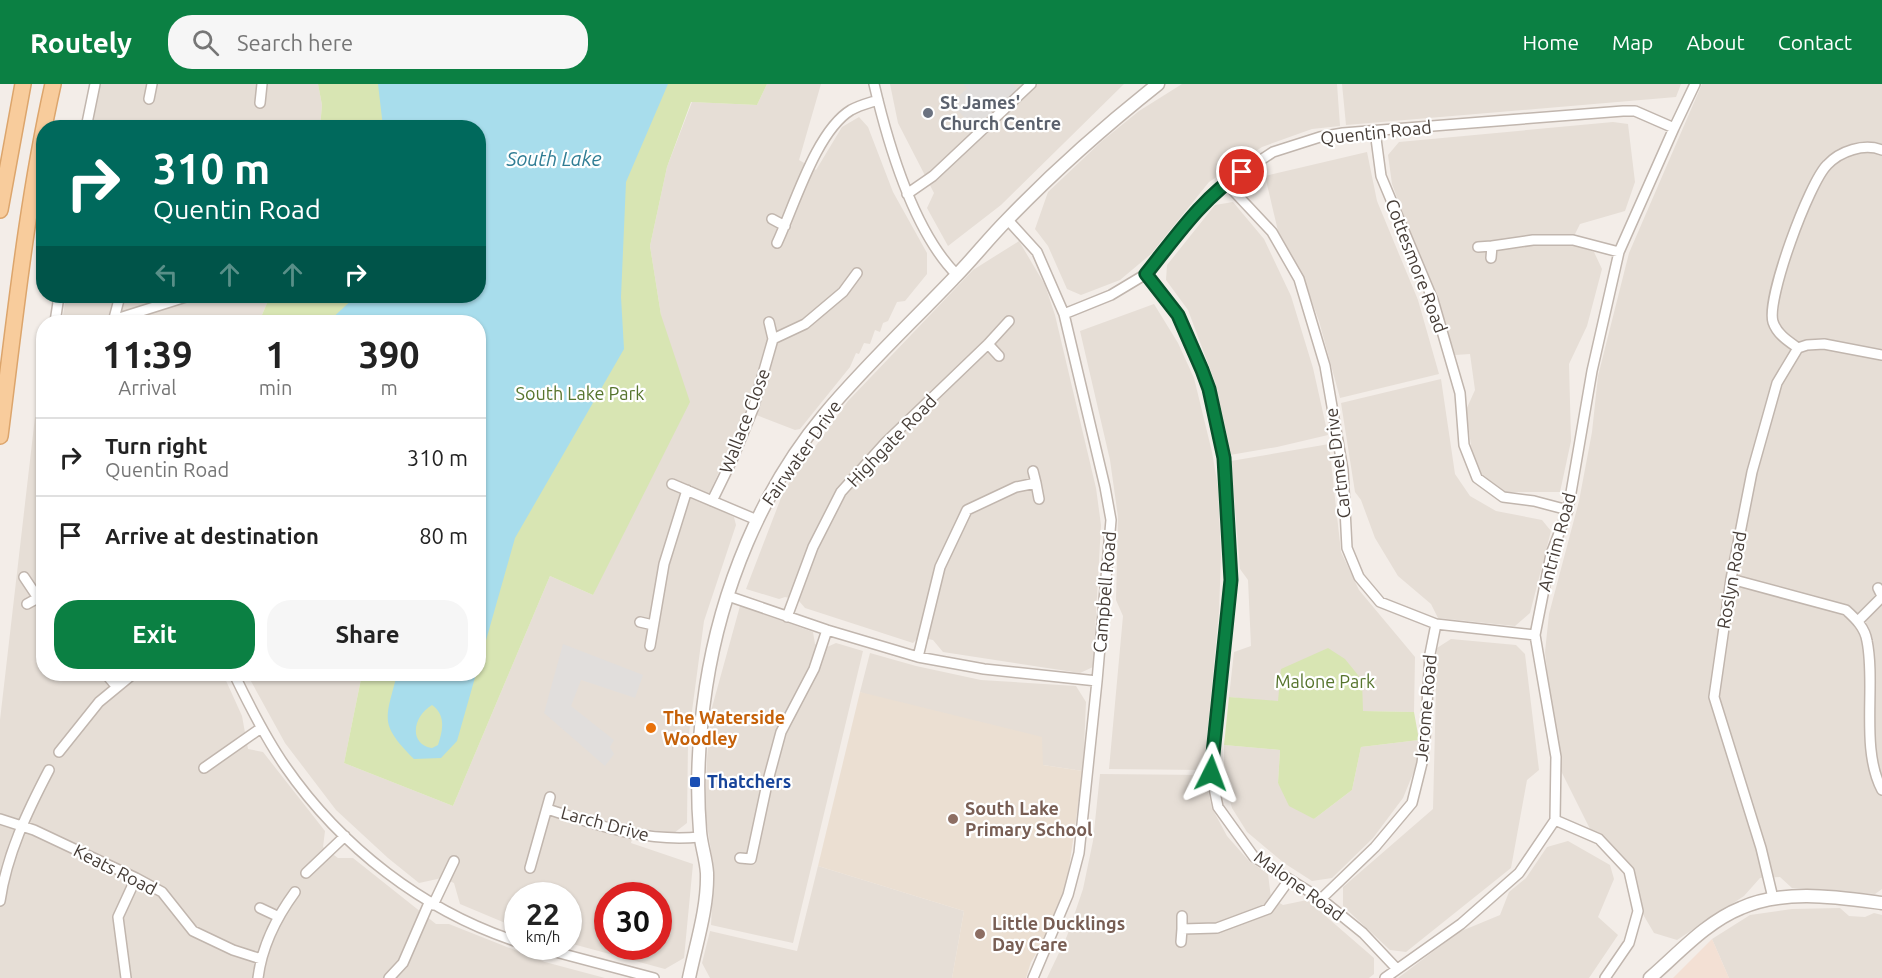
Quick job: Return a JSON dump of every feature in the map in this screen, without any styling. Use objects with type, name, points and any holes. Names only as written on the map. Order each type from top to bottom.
[{"type":"main road","points":[[0,210],[23,84]]},
{"type":"main road","points":[[45,120],[52,84]]},
{"type":"main road","points":[[0,436],[36,170]]},
{"type":"street","points":[[88,120],[95,84]]},
{"type":"street","points":[[149,99],[152,84]]},
{"type":"street","points":[[260,103],[262,84]]},
{"type":"street","points":[[874,84],[891,151],[907,194],[929,236],[957,275]]},
{"type":"street","points":[[907,194],[933,176],[1031,84]]},
{"type":"street","name":"Fairwater Drive","points":[[689,978],[704,912],[707,876],[700,837],[698,795],[704,704],[710,663],[728,596],[757,520],[778,482],[822,417],[854,380],[957,275],[1007,219],[1106,126],[1158,84]]},
{"type":"street","name":"Antrim Road","points":[[1555,820],[1556,757],[1536,635],[1551,554],[1568,510],[1592,371],[1619,252],[1695,84]]},
{"type":"street","points":[[777,243],[802,182],[825,138],[836,123],[850,111],[878,100]]},
{"type":"street","name":"Quentin Road","points":[[1064,314],[1111,295],[1146,274],[1191,218],[1226,183],[1273,152],[1320,137],[1623,111],[1642,113],[1674,128]]},
{"type":"street","name":"Cottesmore Road","points":[[1375,131],[1381,176],[1433,300],[1460,393],[1464,445],[1477,478],[1503,497],[1534,501],[1568,510]]},
{"type":"street","points":[[1882,150],[1875,147],[1847,150],[1826,165],[1805,203],[1784,265],[1772,319],[1776,330],[1798,348],[1824,344],[1882,355]]},
{"type":"street","name":"Cartmel Drive","points":[[1226,183],[1272,231],[1299,279],[1324,366],[1342,470],[1347,548],[1359,577],[1380,602],[1436,624],[1536,635]]},
{"type":"street","points":[[772,219],[785,226]]},
{"type":"street","name":"Campbell Road","points":[[1007,219],[1037,252],[1064,314],[1111,520],[1079,853],[1068,895],[1033,978]]},
{"type":"street","points":[[1478,247],[1533,240],[1573,240],[1619,252]]},
{"type":"street","points":[[1491,246],[1491,258]]},
{"type":"street","points":[[773,339],[805,324],[843,292],[857,273]]},
{"type":"street","name":"Malone Road","points":[[1146,274],[1178,315],[1209,389],[1224,458],[1231,580],[1211,762],[1218,807],[1254,857],[1321,899],[1363,933],[1397,969]]},
{"type":"street","points":[[131,315],[168,303]]},
{"type":"street","name":"Wallace Close","points":[[712,501],[753,409],[773,339],[770,321]]},
{"type":"street","name":"Highgate Road","points":[[787,617],[813,547],[842,492],[886,442],[1009,321]]},
{"type":"street","points":[[988,344],[999,356]]},
{"type":"street","name":"Roslyn Road","points":[[1773,898],[1761,848],[1714,697],[1731,579],[1752,472],[1777,383],[1798,348]]},
{"type":"street","points":[[1033,471],[1039,499]]},
{"type":"street","points":[[918,657],[940,567],[967,510],[1016,487],[1036,483]]},
{"type":"street","points":[[672,484],[757,520]]},
{"type":"street","points":[[650,646],[664,564],[687,490]]},
{"type":"street","points":[[24,577],[36,594]]},
{"type":"street","points":[[1731,579],[1846,610],[1858,621],[1867,639],[1873,760],[1882,790]]},
{"type":"street","points":[[1858,621],[1881,594]]},
{"type":"street","points":[[728,596],[826,630],[918,657],[984,669],[1097,681]]},
{"type":"street","points":[[27,604],[36,602]]},
{"type":"street","points":[[640,622],[653,625]]},
{"type":"street","name":"Jerome Road","points":[[1321,899],[1375,847],[1412,803],[1424,747],[1430,654],[1436,624]]},
{"type":"street","points":[[740,858],[751,859],[781,732],[814,669],[826,630]]},
{"type":"street","points":[[112,681],[116,686]]},
{"type":"street","points":[[58,752],[83,720],[123,681]]},
{"type":"street","points":[[238,681],[261,728],[285,766],[325,817],[393,878],[431,904],[504,936]]},
{"type":"street","points":[[204,768],[261,728]]},
{"type":"street","points":[[208,752],[217,759]]},
{"type":"street","points":[[0,901],[7,866],[22,825],[49,770]]},
{"type":"street","name":"Larch Drive","points":[[530,868],[550,797]]},
{"type":"street","name":"Larch Drive","points":[[547,809],[643,837],[700,837]]},
{"type":"street","name":"Keats Road","points":[[0,819],[22,825],[136,878],[162,892],[193,931],[233,950],[261,959]]},
{"type":"street","points":[[1385,978],[1461,924],[1519,873],[1555,820],[1599,839],[1629,871],[1638,911],[1629,943],[1605,978]]},
{"type":"street","points":[[306,873],[345,836]]},
{"type":"street","points":[[389,978],[403,963],[454,861]]},
{"type":"street","points":[[126,978],[118,918],[136,878]]},
{"type":"street","points":[[1182,929],[1217,928],[1268,909],[1289,880]]},
{"type":"street","points":[[258,978],[261,959],[277,916],[295,892]]},
{"type":"street","points":[[1650,978],[1704,932],[1739,908],[1773,898],[1825,897],[1882,903]]},
{"type":"street","points":[[260,908],[277,916]]},
{"type":"street","points":[[1181,942],[1182,916]]},
{"type":"street","points":[[582,959],[654,978]]},
{"type":"shaded area","points":[[99,84],[318,84],[322,105],[321,120],[92,120]]},
{"type":"shaded area","points":[[767,84],[821,84],[799,160],[816,170],[842,127],[859,117],[868,127],[893,192],[927,253],[927,274],[905,301],[897,302],[888,321],[883,323],[880,332],[875,330],[870,344],[864,343],[859,354],[856,353],[850,367],[800,429],[795,430],[746,411],[705,503],[734,517],[736,525],[704,621],[688,741],[687,823],[674,833],[635,828],[631,843],[693,864],[684,958],[665,969],[632,960],[672,960],[672,882],[594,882],[594,950],[582,947],[582,882],[504,882],[504,923],[460,904],[454,883],[442,878],[419,883],[336,810],[285,743],[251,681],[361,681],[344,763],[453,806],[550,576],[593,595],[661,315],[650,246],[667,167],[692,102],[757,105]]},
{"type":"shaded area","points":[[890,84],[1124,84],[1001,205],[948,246],[927,208],[934,193],[898,123]]},
{"type":"shaded area","points":[[963,84],[1013,84],[1018,90],[973,128],[951,102],[967,89]]},
{"type":"shaded area","points":[[1182,84],[1337,84],[1340,126],[1312,129],[1262,147],[1209,182],[1151,254],[1120,280],[1081,295],[1067,289],[1048,246],[1035,229],[1048,192],[1102,141],[1139,111]]},
{"type":"shaded area","points":[[1342,84],[1681,84],[1676,97],[1346,125]]},
{"type":"shaded area","points":[[1702,84],[1882,84],[1882,889],[1875,894],[1792,888],[1780,877],[1760,878],[1744,896],[1677,940],[1654,933],[1641,911],[1637,886],[1595,839],[1557,763],[1545,652],[1549,614],[1579,501],[1592,432],[1598,376],[1629,253]]},
{"type":"shaded area","points":[[1613,122],[1628,124],[1635,182],[1625,211],[1580,224],[1575,234],[1574,245],[1594,252],[1602,269],[1587,326],[1569,364],[1571,441],[1560,492],[1501,492],[1478,475],[1466,410],[1475,390],[1470,354],[1455,355],[1392,184],[1388,155],[1399,142]]},
{"type":"shaded area","points":[[1367,152],[1377,201],[1418,300],[1439,374],[1340,398],[1319,321],[1302,275],[1278,231],[1265,176]]},
{"type":"shaded area","points":[[1233,202],[1264,239],[1291,296],[1313,368],[1328,435],[1230,455],[1213,377],[1188,310],[1166,280],[1167,265],[1215,205]]},
{"type":"shaded area","points":[[1019,241],[1045,285],[1055,315],[1096,488],[1101,525],[1093,667],[1080,673],[943,652],[933,640],[919,637],[913,643],[805,608],[799,601],[785,597],[779,599],[746,589],[784,490],[848,401],[973,270]]},
{"type":"shaded area","points":[[65,303],[267,303],[262,315],[63,315]]},
{"type":"shaded area","points":[[1154,304],[1178,343],[1194,378],[1218,487],[1221,556],[1219,612],[1204,770],[1109,769],[1123,616],[1116,600],[1118,517],[1110,460],[1080,331]]},
{"type":"shaded area","points":[[1441,379],[1455,474],[1470,496],[1496,511],[1542,520],[1551,531],[1530,613],[1515,626],[1438,618],[1431,604],[1398,576],[1375,538],[1361,500],[1355,492],[1341,403]]},
{"type":"shaded area","points":[[36,417],[36,681],[226,681],[242,716],[248,749],[263,752],[325,831],[323,847],[338,858],[353,858],[436,924],[449,924],[504,946],[504,960],[540,960],[605,978],[0,978],[0,720]]},
{"type":"shaded area","points":[[1329,444],[1341,552],[1359,590],[1415,657],[1414,712],[1363,711],[1229,697],[1234,652],[1251,646],[1248,580],[1240,569],[1231,461]]},
{"type":"shaded area","points":[[740,606],[813,632],[815,644],[827,647],[836,643],[863,651],[793,943],[711,925],[714,870],[705,812],[711,711]]},
{"type":"shaded area","points":[[1451,639],[1516,645],[1525,654],[1539,770],[1527,780],[1511,868],[1406,952],[1390,950],[1343,906],[1343,887],[1433,809],[1437,648]]},
{"type":"shaded area","points":[[563,644],[643,675],[635,698],[581,680],[571,706],[614,740],[610,747],[614,754],[605,766],[544,713]]},
{"type":"shaded area","points":[[870,653],[981,680],[1076,686],[1086,702],[1083,771],[1043,765],[860,692]]},
{"type":"shaded area","name":"South Lake Primary School","points":[[860,692],[1042,737],[1043,765],[1083,771],[1065,896],[1053,926],[1031,962],[1026,978],[952,978],[964,911],[818,866]]},
{"type":"shaded area","points":[[1419,740],[1417,764],[1403,798],[1373,838],[1332,878],[1312,881],[1284,863],[1247,832],[1232,808],[1224,780],[1224,745],[1280,750],[1278,783],[1314,819],[1352,790],[1361,747]]},
{"type":"shaded area","points":[[1100,774],[1204,775],[1212,808],[1227,836],[1249,861],[1268,874],[1271,898],[1283,905],[1307,900],[1374,958],[1374,974],[1369,978],[1047,978],[1067,936],[1083,889],[1093,841]]},
{"type":"shaded area","points":[[1568,841],[1610,865],[1614,879],[1598,917],[1618,935],[1589,978],[1398,978],[1459,932],[1500,915],[1509,892],[1526,878],[1547,847]]},
{"type":"shaded area","points":[[818,866],[964,911],[952,978],[710,978],[702,963],[710,931],[797,951]]},
{"type":"shaded area","points":[[1840,908],[1849,916],[1865,917],[1874,913],[1882,915],[1882,978],[1729,978],[1712,939],[1750,915],[1792,909]]},
{"type":"shaded area","points":[[1712,939],[1729,978],[1673,978]]},
{"type":"green space","name":"South Lake Park","points":[[318,84],[767,84],[757,105],[691,102],[667,167],[650,246],[661,315],[690,402],[593,595],[550,576],[453,806],[344,763],[361,681],[486,681],[486,315],[262,315],[267,303],[486,303],[486,120],[321,120],[322,105]]},
{"type":"green space","name":"Malone Park","points":[[1328,648],[1345,659],[1362,680],[1363,711],[1414,712],[1419,740],[1361,747],[1352,790],[1314,819],[1289,806],[1278,783],[1280,750],[1224,745],[1229,697],[1278,701],[1281,669]]},
{"type":"water","name":"South Lake","points":[[378,84],[668,84],[626,182],[621,297],[624,349],[515,538],[486,640],[486,315],[336,315],[348,303],[486,303],[486,120],[382,120]]},
{"type":"water","points":[[395,681],[474,681],[457,741],[441,758],[414,759],[402,747],[390,728],[388,711]],"holes":[[[432,705],[440,713],[442,728],[438,745],[432,748],[424,745],[416,736],[417,722]]]},
{"type":"place","name":"St James' Church Centre","points":[[928,113]]},
{"type":"place","name":"The Waterside Woodley","points":[[651,728]]},
{"type":"place","name":"Thatchers","points":[[695,782]]},
{"type":"place","name":"South Lake Primary School","points":[[953,819]]},
{"type":"place","name":"Little Ducklings Day Care","points":[[980,934]]},
{"type":"route","points":[[1211,773],[1231,580],[1224,458],[1209,389],[1202,370],[1178,315],[1146,274],[1191,218],[1226,183],[1242,172]]}]
